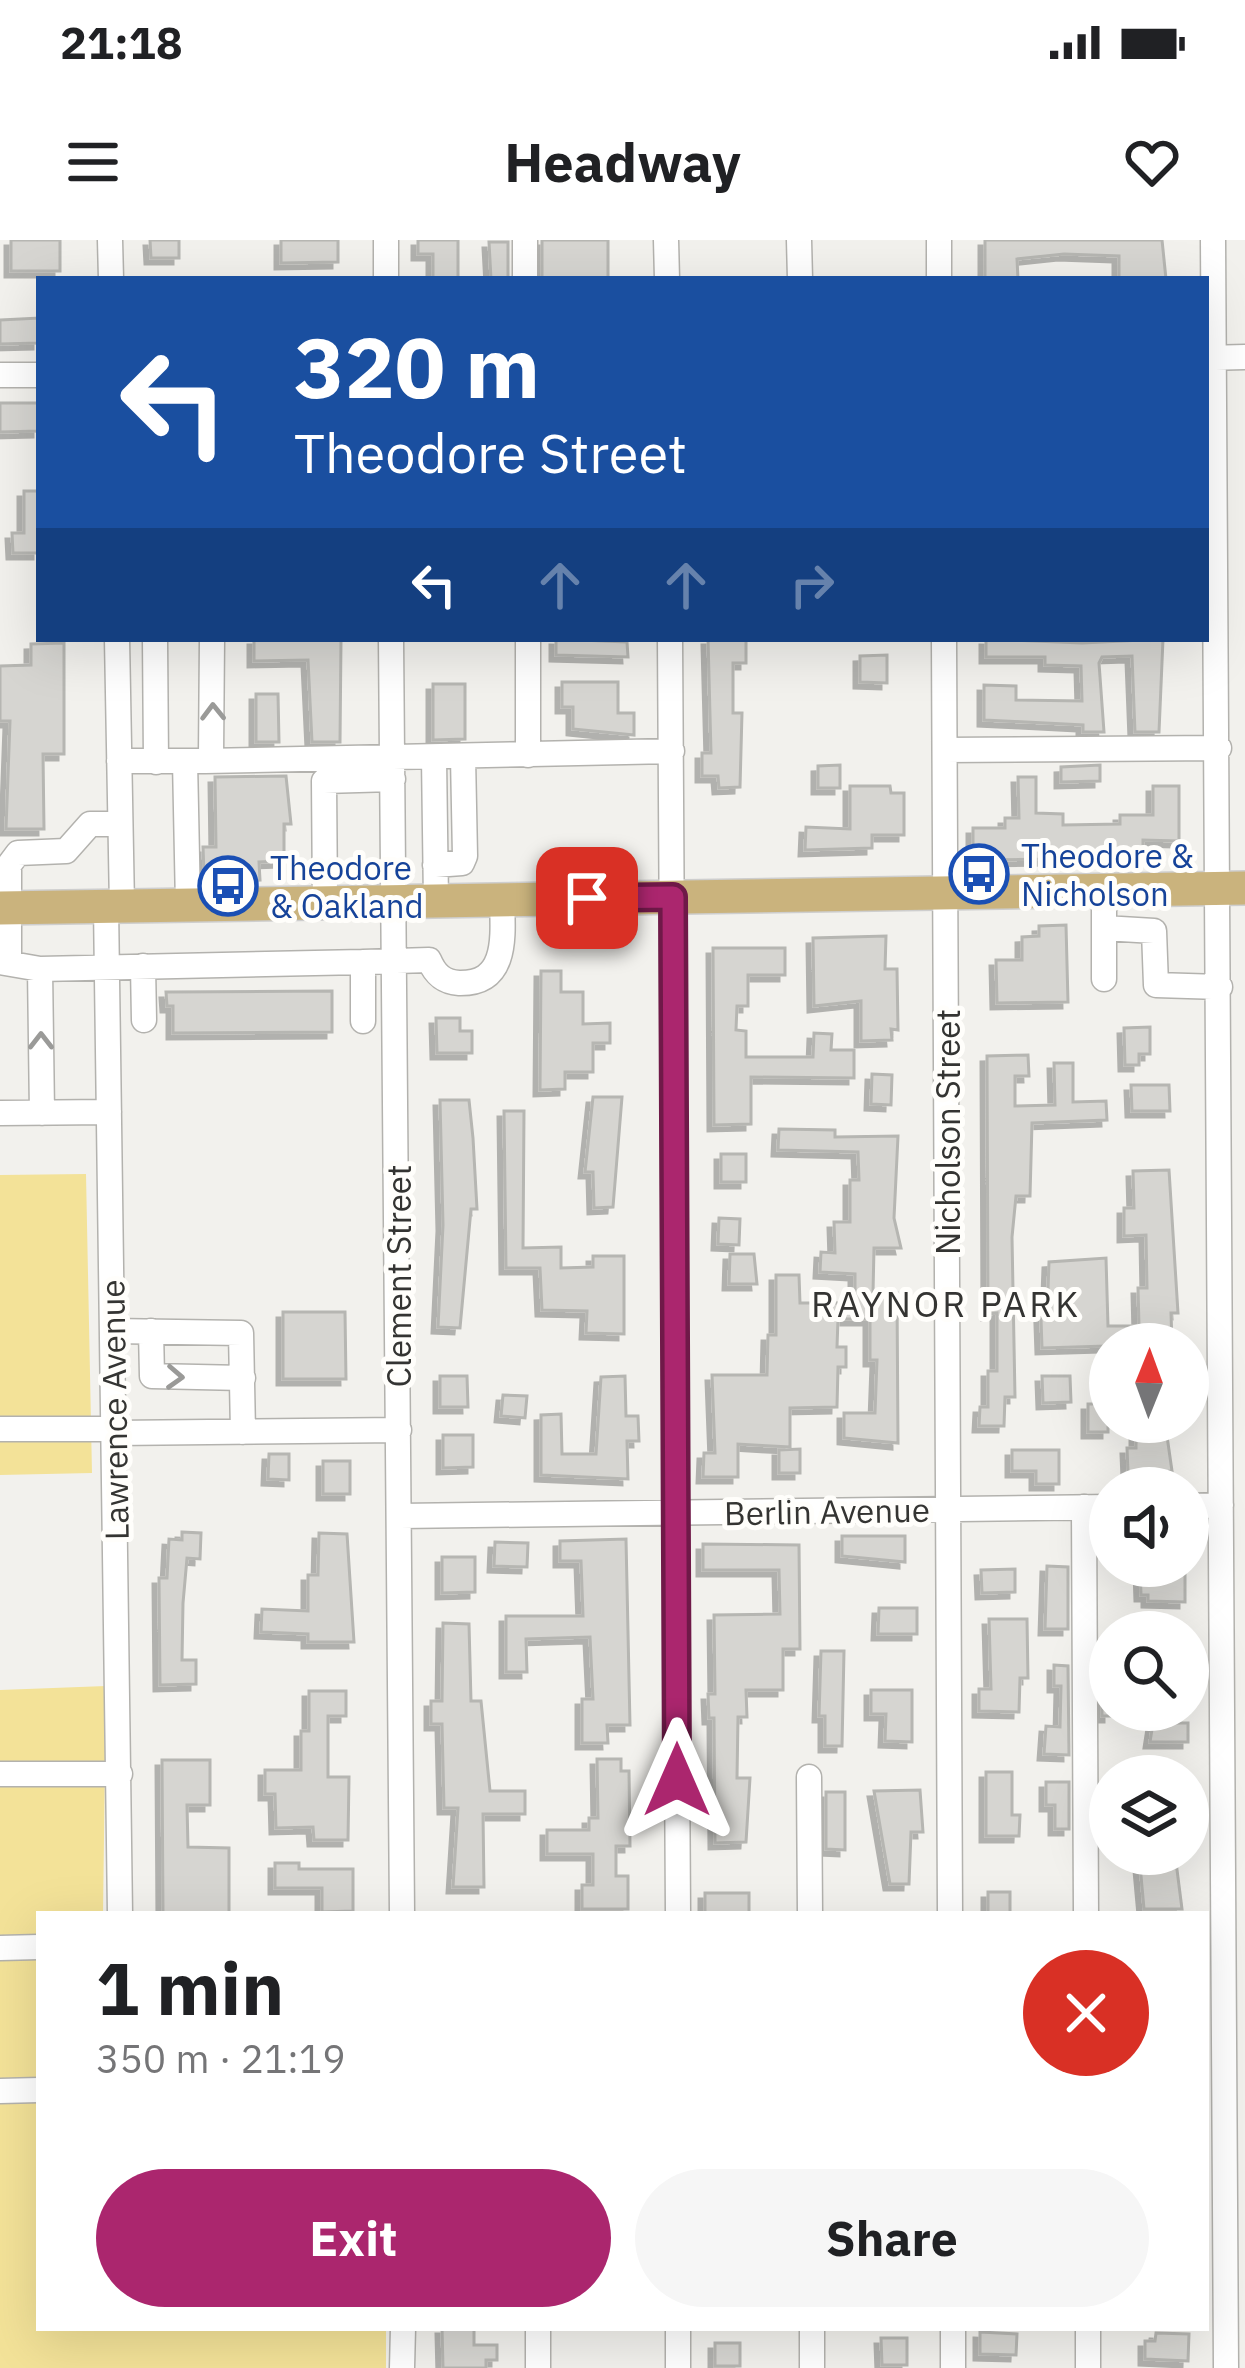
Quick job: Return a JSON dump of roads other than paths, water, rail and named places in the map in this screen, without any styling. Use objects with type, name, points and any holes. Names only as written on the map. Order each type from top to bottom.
[{"type":"main road","points":[[4,908],[1233,888]]},
{"type":"street","points":[[110,240],[111,276]]},
{"type":"street","points":[[386,240],[386,276]]},
{"type":"street","points":[[525,240],[525,276]]},
{"type":"street","points":[[666,240],[667,276]]},
{"type":"street","points":[[799,240],[800,276]]},
{"type":"street","points":[[939,240],[939,276]]},
{"type":"street","points":[[1213,240],[1210,358],[1219,748],[1233,888],[1220,987],[1226,2368]]},
{"type":"street","points":[[1210,358],[1245,357]]},
{"type":"street","points":[[0,375],[36,375]]},
{"type":"street","name":"Lawrence Avenue","points":[[117,642],[120,824],[107,967],[120,1911]]},
{"type":"street","points":[[155,642],[156,762]]},
{"type":"street","points":[[195,761],[214,747],[212,642]]},
{"type":"street","name":"Clement Street","points":[[391,642],[402,1911]]},
{"type":"street","points":[[528,642],[528,755]]},
{"type":"street","points":[[670,642],[678,1911]]},
{"type":"street","name":"Nicholson Street","points":[[944,642],[950,1911]]},
{"type":"street","points":[[945,750],[1219,748]]},
{"type":"street","points":[[325,903],[324,781],[434,758],[672,751]]},
{"type":"street","points":[[435,865],[462,863],[465,856],[463,757]]},
{"type":"street","points":[[434,758],[436,901]]},
{"type":"street","points":[[119,761],[393,769]]},
{"type":"street","points":[[188,905],[195,761]]},
{"type":"street","points":[[120,824],[90,824],[66,851],[18,853],[9,865],[5,962],[40,968],[429,960],[435,974],[450,983],[481,982],[498,964],[502,900]]},
{"type":"street","points":[[1104,890],[1104,980]]},
{"type":"street","points":[[1104,928],[1154,931],[1156,985],[1220,987]]},
{"type":"street","points":[[363,962],[363,1021]]},
{"type":"street","points":[[143,966],[144,1020]]},
{"type":"street","points":[[40,968],[41,1113]]},
{"type":"street","points":[[0,1113],[109,1112]]},
{"type":"street","points":[[113,1330],[236,1330],[243,1342],[244,1432]]},
{"type":"street","points":[[151,1331],[152,1376],[243,1378]]},
{"type":"street","points":[[0,1429],[399,1430]]},
{"type":"street","points":[[1209,1505],[1221,1505]]},
{"type":"street","name":"Berlin Avenue","points":[[400,1516],[1089,1507]]},
{"type":"street","points":[[1086,1911],[1095,1587]]},
{"type":"street","points":[[0,1774],[120,1774]]},
{"type":"street","points":[[809,1777],[810,1911]]},
{"type":"street","points":[[0,1948],[36,1947]]},
{"type":"street","points":[[0,2091],[36,2090]]},
{"type":"street","points":[[402,2368],[403,2331]]},
{"type":"street","points":[[538,2331],[538,2368]]},
{"type":"street","points":[[678,2331],[678,2368]]},
{"type":"street","points":[[812,2331],[812,2368]]},
{"type":"street","points":[[953,2331],[953,2368]]},
{"type":"street","points":[[1088,2331],[1088,2368]]},
{"type":"place","name":"Theodore & Nicholson","points":[[979,874]]},
{"type":"place","name":"Theodore & Oakland","points":[[228,886]]},
{"type":"district","name":"RAYNOR PARK","points":[[946,1303]]}]
